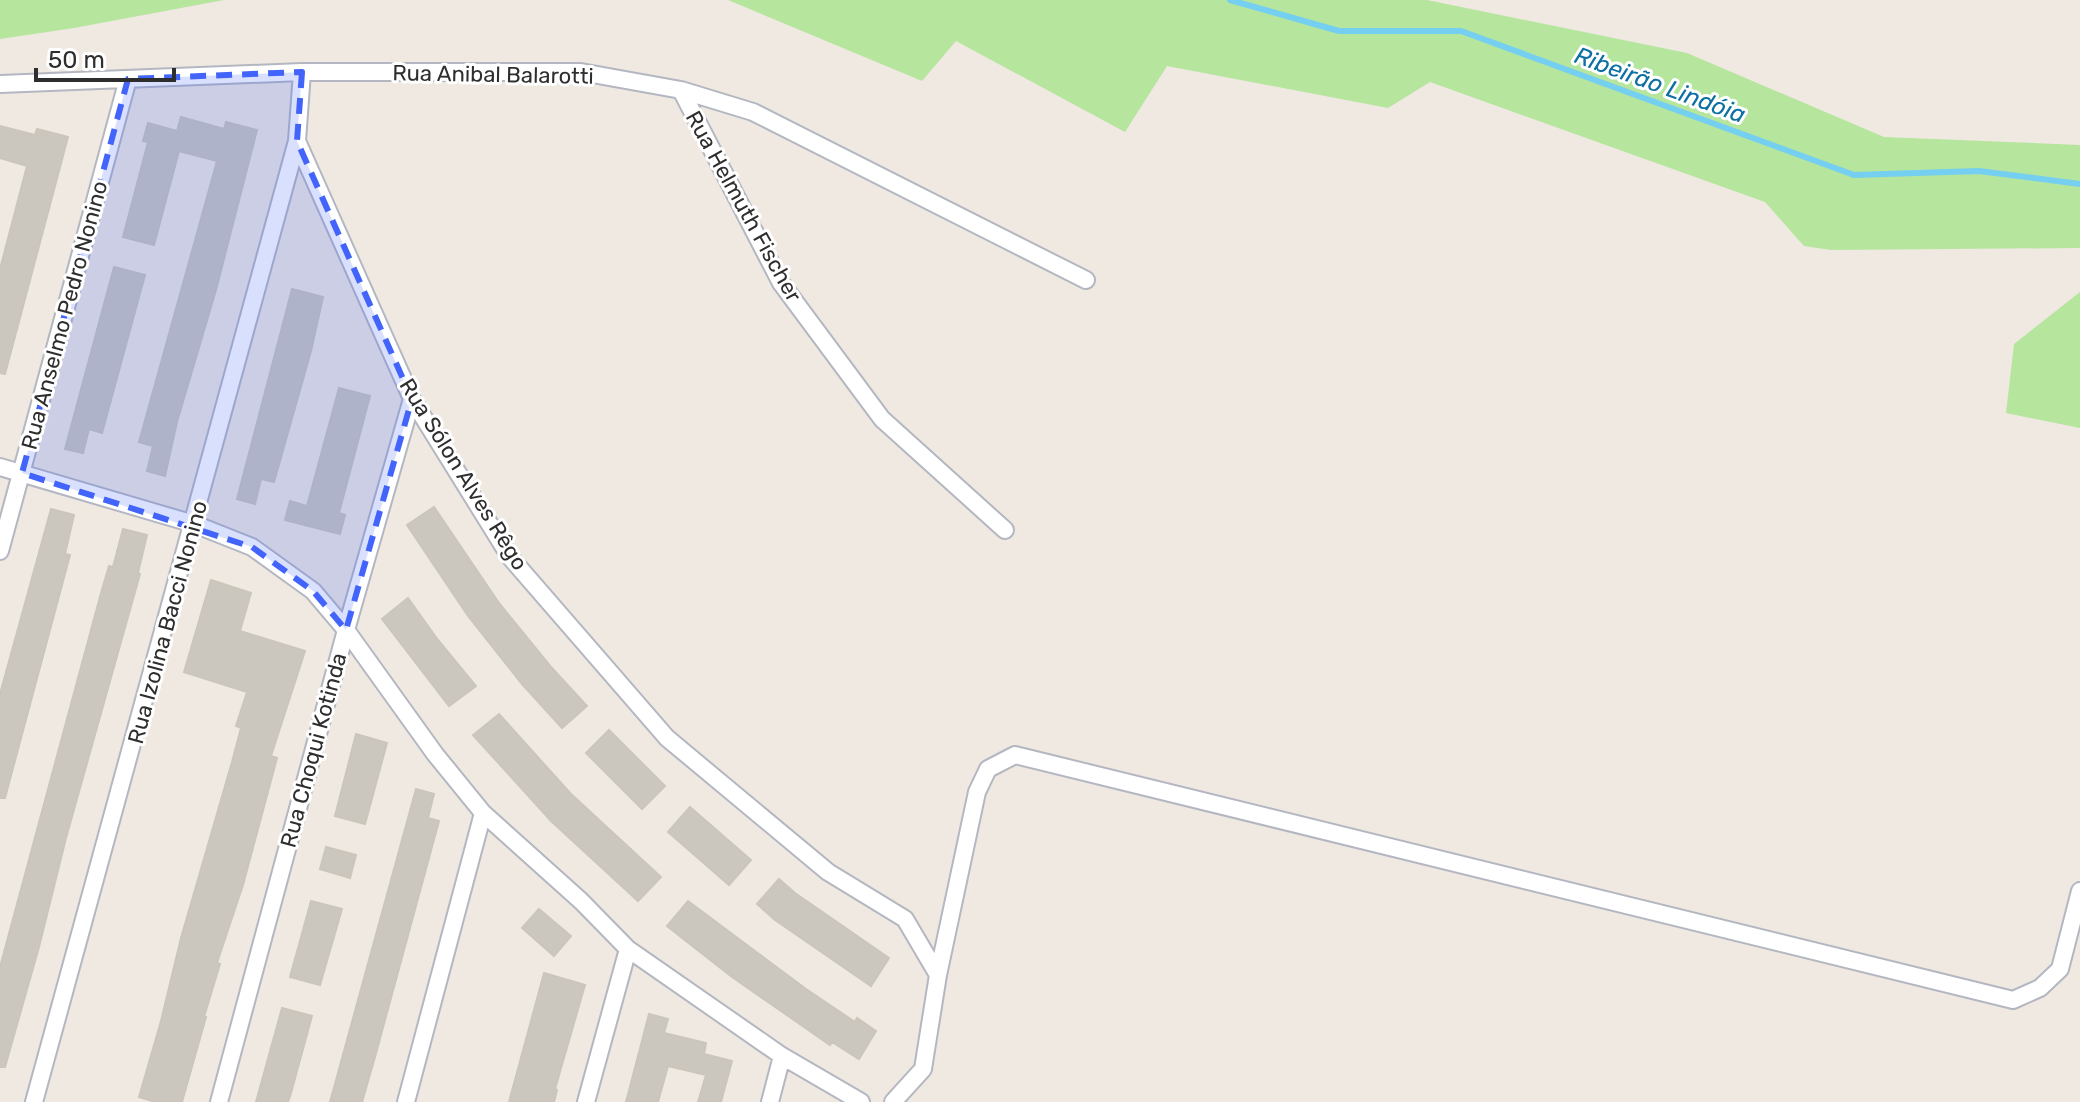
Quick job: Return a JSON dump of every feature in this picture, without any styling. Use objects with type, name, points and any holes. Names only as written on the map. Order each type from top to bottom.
[{"type":"street","name":"Rua Anibal Balarotti","points":[[0,84],[302,72],[581,72],[681,90],[753,112],[1086,280]]},
{"type":"street","name":"Rua Sólon Alves Rêgo","points":[[302,72],[297,141],[412,399],[510,557],[667,738],[828,872],[905,919],[938,975]]},
{"type":"street","name":"Rua Anselmo Pedro Nonino","points":[[0,551],[128,79]]},
{"type":"street","name":"Rua Helmuth Fischer","points":[[681,90],[781,283],[882,419],[1005,530]]},
{"type":"street","name":"Rua Izolina Bacci Nonino","points":[[34,1102],[297,141]]},
{"type":"street","name":"Rua Choqui Kotinda","points":[[219,1102],[346,630],[412,399]]},
{"type":"street","points":[[0,467],[194,524],[252,547],[313,591],[346,630],[435,754],[483,813],[581,901],[628,949],[782,1056],[861,1102]]},
{"type":"street","points":[[893,1102],[923,1069],[938,975],[977,792],[988,769],[1015,755],[1233,806],[2013,1000],[2040,988],[2060,969],[2080,891]]},
{"type":"street","points":[[406,1102],[483,813]]},
{"type":"street","points":[[586,1102],[628,949]]},
{"type":"street","points":[[770,1102],[782,1056]]},
{"type":"highlighted area","points":[[302,72],[297,141],[412,399],[346,630],[313,591],[252,547],[22,473],[128,79]]},
{"type":"green space","points":[[0,0],[224,0],[0,39]]},
{"type":"green space","points":[[728,0],[1427,0],[1687,53],[1884,137],[2080,145],[2080,248],[1831,250],[1804,246],[1765,202],[1430,82],[1388,108],[1167,66],[1125,132],[956,41],[922,81]]},
{"type":"green space","points":[[2080,292],[2080,428],[2006,413],[2014,344]]},
{"type":"building","points":[[181,117],[224,129],[226,122],[257,130],[165,476],[147,471],[153,446],[139,442],[217,161],[179,151],[154,245],[123,237],[148,142],[143,141],[148,123],[177,131]]},
{"type":"building","points":[[0,126],[35,135],[37,129],[68,137],[5,374],[0,373],[0,269],[27,166],[0,158]]},
{"type":"building","points":[[114,267],[145,275],[102,433],[89,429],[83,453],[65,449]]},
{"type":"building","points":[[292,289],[323,297],[274,482],[261,479],[255,504],[237,499]]},
{"type":"building","points":[[339,388],[370,396],[339,513],[345,515],[340,534],[285,520],[290,501],[307,506]]},
{"type":"building","points":[[434,507],[499,603],[587,706],[562,728],[468,616],[407,525]]},
{"type":"building","points":[[51,509],[74,515],[65,554],[70,555],[5,798],[0,798],[0,694]]},
{"type":"building","points":[[123,529],[147,535],[140,574],[5,1067],[0,1067],[0,967],[101,593],[109,566],[113,567]]},
{"type":"building","points":[[211,580],[251,593],[240,631],[305,651],[271,756],[277,758],[243,885],[217,963],[220,964],[182,1102],[156,1102],[139,1097],[232,762],[241,728],[236,726],[247,692],[184,672]]},
{"type":"building","points":[[408,598],[476,686],[449,706],[382,619]]},
{"type":"building","points":[[499,714],[571,794],[661,877],[638,901],[551,821],[473,735]]},
{"type":"building","points":[[609,730],[665,786],[642,809],[586,753]]},
{"type":"building","points":[[356,734],[387,743],[365,824],[335,816]]},
{"type":"building","points":[[416,789],[434,794],[428,818],[439,821],[375,1057],[362,1102],[330,1102]]},
{"type":"building","points":[[690,807],[751,860],[729,885],[668,832]]},
{"type":"building","points":[[326,847],[356,855],[350,878],[320,869]]},
{"type":"building","points":[[779,879],[889,958],[871,986],[775,920],[757,904]]},
{"type":"building","points":[[311,901],[342,909],[320,985],[290,977]]},
{"type":"building","points":[[688,901],[806,989],[855,1022],[857,1018],[876,1031],[859,1059],[832,1042],[830,1045],[732,977],[667,926]]},
{"type":"building","points":[[539,909],[571,936],[554,956],[522,928]]},
{"type":"building","points":[[544,973],[585,985],[554,1102],[509,1102]]},
{"type":"building","points":[[282,1008],[312,1016],[291,1093],[288,1102],[256,1102]]},
{"type":"building","points":[[649,1014],[668,1019],[664,1033],[706,1043],[704,1054],[732,1061],[721,1102],[698,1102],[706,1075],[668,1066],[658,1102],[626,1102]]},
{"type":"waterway","name":"Ribeirão Lindóia","points":[[1230,0],[1339,31],[1461,31],[1854,175],[1979,171],[2080,184]]}]
